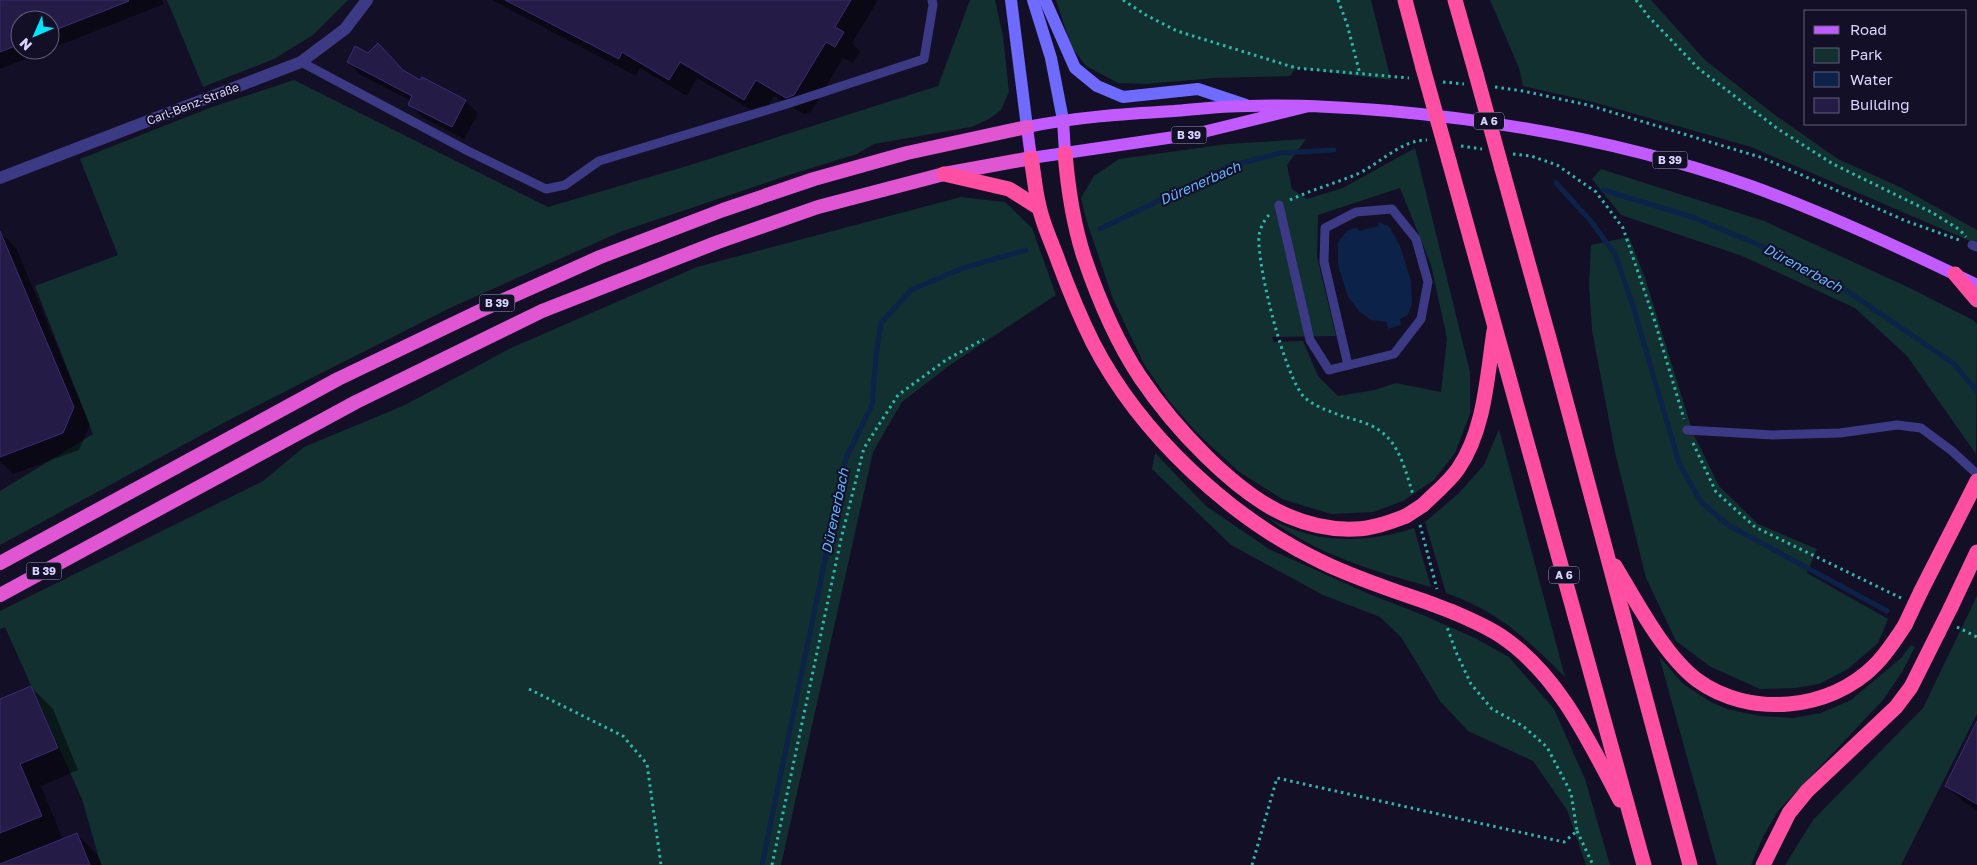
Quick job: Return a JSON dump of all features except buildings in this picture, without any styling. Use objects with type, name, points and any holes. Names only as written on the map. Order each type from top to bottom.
[{"type":"highway","name":"A 6","points":[[1406,0],[1419,73],[1449,161],[1644,865]]},
{"type":"highway","name":"A 6","points":[[1455,0],[1475,79],[1552,349],[1690,865]]},
{"type":"highway","name":"B 39","points":[[0,563],[338,379],[486,308],[600,257],[723,210],[814,179],[907,153],[1027,127]]},
{"type":"highway","points":[[1065,153],[1068,186],[1084,258],[1115,332],[1140,377],[1171,417],[1229,477],[1258,499],[1288,516],[1322,527],[1356,529],[1381,525],[1406,516],[1423,505],[1454,473],[1470,447],[1478,425],[1495,327]]},
{"type":"highway","name":"B 39","points":[[0,595],[356,402],[542,311],[718,242],[818,207],[944,174],[1031,158]]},
{"type":"highway","points":[[1031,158],[1039,208],[1078,311],[1094,345],[1123,391],[1154,431],[1185,465],[1216,493],[1246,516],[1283,540],[1322,562],[1374,584],[1453,612],[1502,637],[1532,663],[1556,690],[1583,732],[1632,823]]},
{"type":"highway","points":[[944,174],[1009,189],[1039,208]]},
{"type":"highway","points":[[1955,274],[1977,300]]},
{"type":"highway","points":[[1606,552],[1665,648],[1697,680],[1732,698],[1768,704],[1799,704],[1826,697],[1853,682],[1875,666],[1904,625],[1977,481]]},
{"type":"highway","points":[[1763,865],[1789,813],[1807,791],[1896,707],[1911,687],[1977,552]]},
{"type":"main road","points":[[1011,0],[1031,158]]},
{"type":"main road","points":[[1033,0],[1051,58],[1063,120],[1065,153]]},
{"type":"main road","points":[[1045,0],[1075,68],[1097,86],[1123,97],[1198,89],[1248,106]]},
{"type":"main road","name":"B 39","points":[[1027,127],[1086,116],[1248,106],[1310,106],[1409,113],[1520,126],[1636,150],[1750,186],[1811,208],[1977,284]]},
{"type":"main road","name":"B 39","points":[[1031,158],[1195,134],[1310,106]]},
{"type":"street","name":"Carl-Benz-Straße","points":[[0,178],[301,62],[345,29],[366,0]]},
{"type":"lane","points":[[301,62],[468,151],[546,189],[565,185],[599,161],[924,60],[934,5],[932,0]]},
{"type":"lane","points":[[1279,205],[1310,340],[1329,370],[1348,366],[1394,354],[1421,319],[1428,282],[1416,238],[1392,209],[1356,212],[1325,228],[1324,262],[1348,366]]},
{"type":"lane","points":[[1687,430],[1773,435],[1840,433],[1898,425],[1921,428],[1952,451],[1977,474]]},
{"type":"path","points":[[1123,0],[1176,31],[1296,68],[1360,74],[1419,73]]},
{"type":"path","points":[[1338,0],[1360,74]]},
{"type":"path","points":[[1636,0],[1648,16],[1699,69],[1778,129],[1833,164],[1933,213],[1960,230],[1975,246]]},
{"type":"path","points":[[1434,81],[1475,79]]},
{"type":"path","points":[[1493,87],[1523,90],[1588,105],[1764,158],[1906,221],[1975,246]]},
{"type":"path","points":[[772,865],[839,548],[864,448],[898,395],[946,360],[984,339]]},
{"type":"path","points":[[1687,430],[1716,492],[1755,527],[1903,600]]},
{"type":"path","points":[[1952,624],[1977,637]]},
{"type":"path","points":[[529,689],[622,736],[647,764],[661,865]]},
{"type":"path","points":[[1577,831],[1594,865]]},
{"type":"green space","points":[[167,0],[348,0],[313,35],[274,59],[203,87]]},
{"type":"green space","points":[[970,0],[995,0],[1003,36],[1009,92],[1001,110],[989,119],[971,127],[874,144],[857,154],[620,232],[450,308],[229,420],[0,545],[0,491],[93,434],[35,286],[118,255],[80,159],[212,107],[294,80],[548,207],[687,166],[938,86]]},
{"type":"green space","points":[[1056,0],[1371,0],[1391,80],[1296,68],[1290,76],[1214,78],[1146,84],[1118,83],[1086,66],[1071,46]]},
{"type":"green space","points":[[1490,0],[1651,0],[1705,60],[1775,115],[1838,159],[1902,188],[1977,230],[1977,244],[1751,147],[1593,102],[1523,86],[1519,68]]},
{"type":"green space","points":[[1306,139],[1287,165],[1292,189],[1307,199],[1343,188],[1415,148],[1470,372],[1470,414],[1455,453],[1434,480],[1403,501],[1374,512],[1331,514],[1282,499],[1238,471],[1197,433],[1170,402],[1144,364],[1113,299],[1086,219],[1081,198],[1094,176],[1119,159],[1227,144]],"holes":[[[1400,188],[1431,265],[1447,338],[1441,392],[1396,383],[1375,390],[1338,396],[1318,376],[1303,341],[1274,342],[1272,337],[1336,336],[1317,257],[1318,215]]]},
{"type":"green space","points":[[1601,169],[1764,221],[1912,289],[1973,320],[1977,324],[1976,454],[1907,356],[1855,308],[1742,256],[1621,215],[1592,179]]},
{"type":"green space","points":[[961,197],[1005,202],[1032,228],[1056,295],[950,365],[902,402],[873,452],[781,865],[101,865],[82,799],[5,627],[0,629],[0,611],[263,481],[304,447],[405,405],[511,348],[697,267]]},
{"type":"green space","points":[[1629,237],[1645,278],[1693,433],[1719,486],[1758,524],[1817,549],[1807,573],[1888,619],[1878,643],[1848,669],[1819,684],[1795,688],[1760,689],[1711,667],[1676,641],[1646,578],[1615,452],[1592,330],[1589,284],[1591,245]]},
{"type":"green space","points":[[1499,429],[1565,677],[1538,650],[1496,617],[1481,608],[1446,593],[1425,522],[1458,494],[1484,465]]},
{"type":"green space","points":[[1155,453],[1206,506],[1269,549],[1369,594],[1475,638],[1509,657],[1554,709],[1585,779],[1610,865],[1586,865],[1567,810],[1533,761],[1468,731],[1440,701],[1401,637],[1380,617],[1323,595],[1231,545],[1152,469]]},
{"type":"green space","points":[[1268,518],[1288,527],[1321,537],[1348,539],[1389,535],[1414,528],[1431,587],[1367,568],[1326,552],[1287,531]]},
{"type":"green space","points":[[1977,596],[1977,714],[1901,865],[1785,865],[1813,820],[1923,708]]},
{"type":"green space","points":[[1911,645],[1915,647],[1902,672],[1883,700],[1778,811],[1763,837],[1751,865],[1717,865],[1659,656],[1682,683],[1709,701],[1727,709],[1760,716],[1793,718],[1821,713],[1851,700],[1901,658]]},
{"type":"water","points":[[1378,222],[1389,226],[1400,246],[1411,281],[1412,304],[1408,315],[1400,319],[1401,325],[1388,329],[1386,322],[1371,320],[1360,312],[1348,297],[1338,265],[1338,242],[1347,231],[1357,227],[1359,231],[1379,226]]},
{"type":"waterway","name":"Dürenerbach","points":[[1100,229],[1230,166],[1280,153],[1334,150]]},
{"type":"waterway","points":[[1556,183],[1590,220],[1615,254],[1633,306],[1679,463],[1701,502],[1728,525],[1887,611]]},
{"type":"waterway","name":"Dürenerbach","points":[[1603,190],[1692,217],[1764,247],[1844,289],[1953,363],[1977,391]]},
{"type":"waterway","name":"Dürenerbach","points":[[762,865],[846,458],[872,405],[881,323],[911,290],[963,268],[1026,250]]}]
